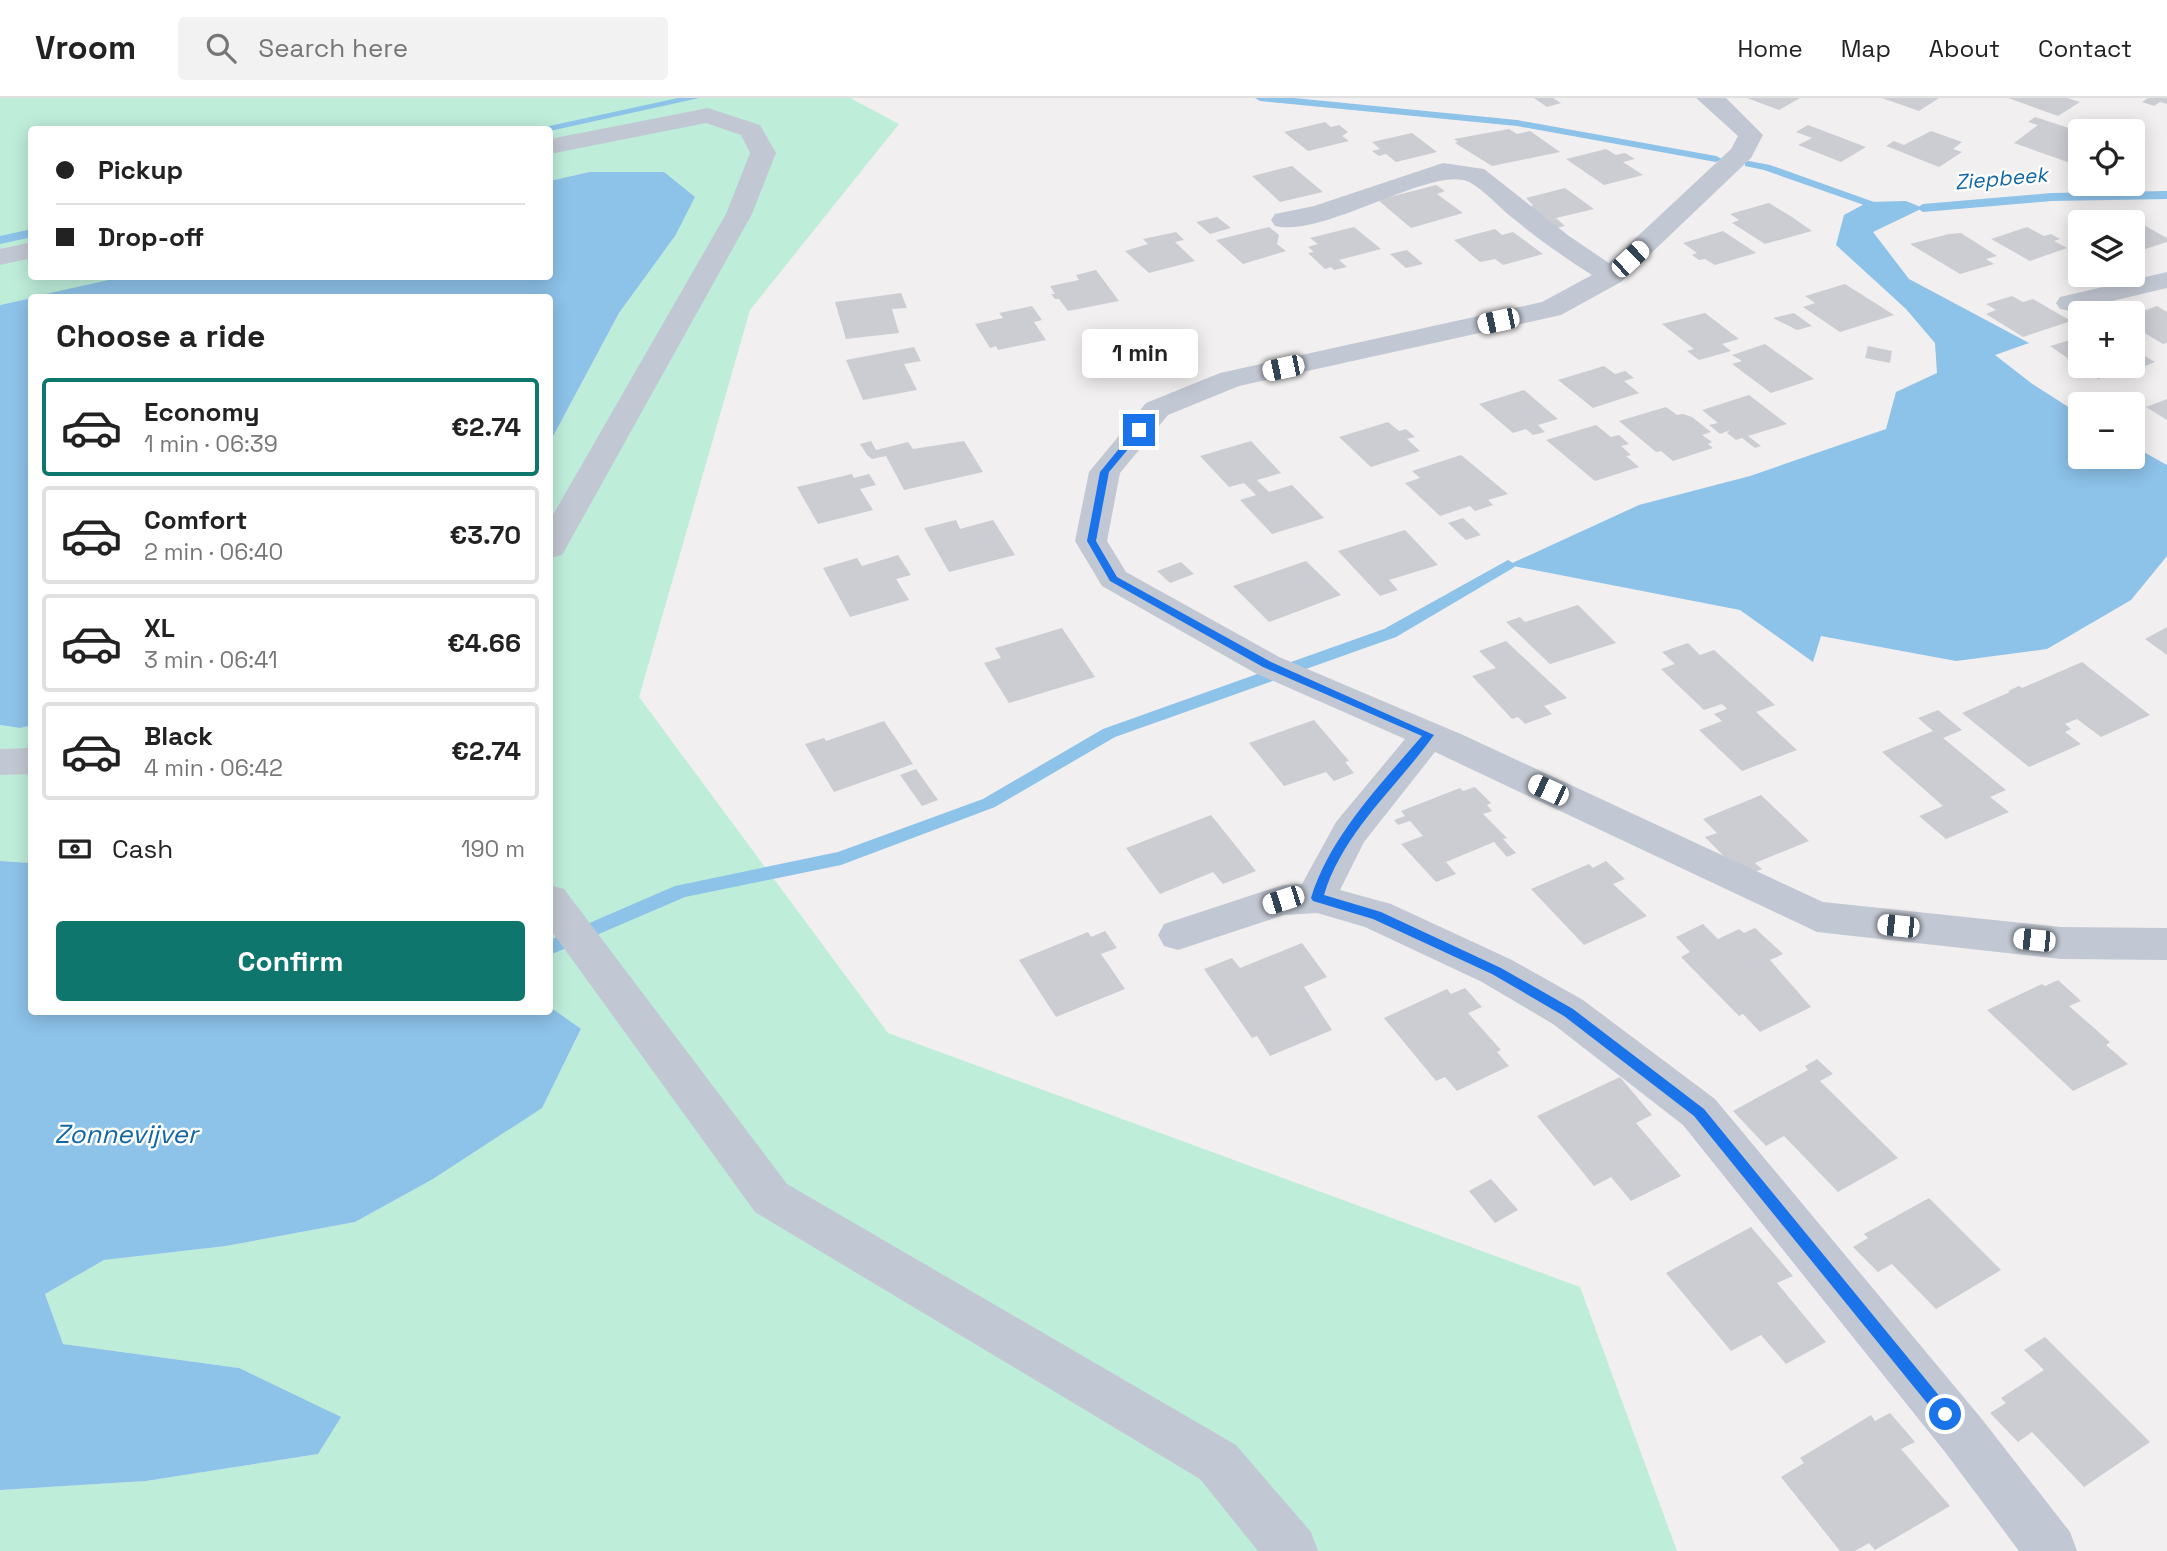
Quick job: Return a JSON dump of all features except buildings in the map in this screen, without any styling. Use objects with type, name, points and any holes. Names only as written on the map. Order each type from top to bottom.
[{"type":"lane","points":[[1708,98],[1716,102],[1751,135],[1742,153],[1611,276],[1551,309],[1230,379],[1157,410],[1105,472],[1091,541],[1114,579],[1267,665],[1429,735],[1817,917],[2061,943],[2167,944]]},
{"type":"lane","points":[[553,145],[708,115],[751,130],[763,153],[738,214],[553,543]]},
{"type":"lane","points":[[1284,220],[1320,213],[1443,171],[1475,174],[1559,242],[1611,276]]},
{"type":"lane","points":[[0,257],[28,251]]},
{"type":"lane","points":[[2078,301],[2167,279]]},
{"type":"lane","points":[[1317,898],[1324,875],[1368,807],[1429,735]]},
{"type":"lane","points":[[0,762],[28,761]]},
{"type":"lane","points":[[1178,935],[1283,900],[1317,898],[1377,915],[1497,971],[1568,1012],[1699,1112],[1963,1435],[2051,1551]]},
{"type":"lane","points":[[553,904],[771,1198],[1217,1462],[1292,1551]]},
{"type":"green space","points":[[0,98],[850,98],[899,124],[750,310],[639,697],[888,1033],[1580,1287],[1677,1551],[0,1551],[0,1490],[146,1481],[318,1454],[239,1368],[63,1344],[45,1294],[104,1260],[226,1246],[355,1222],[433,1179],[542,1107],[581,1030],[553,1009],[553,436],[619,313],[675,236],[664,172],[589,172],[553,180],[553,126],[28,126],[28,280],[113,280],[50,294],[28,294],[28,299],[0,305]]},
{"type":"green space","points":[[0,725],[20,728],[28,726],[28,863],[0,861]]},
{"type":"water","points":[[589,172],[664,172],[695,197],[675,236],[619,313],[553,436],[553,294],[46,294],[109,280],[553,280],[553,180]]},
{"type":"water","points":[[1906,201],[1923,208],[1873,232],[1909,279],[2029,343],[1995,355],[2068,407],[2068,469],[2145,469],[2145,453],[2167,465],[2167,556],[2131,600],[2047,649],[1956,661],[1821,636],[1813,662],[1740,610],[1508,565],[1639,505],[1750,476],[1886,429],[1896,392],[1937,373],[1935,343],[1906,309],[1836,245],[1844,215],[1868,202]]},
{"type":"water","points":[[28,299],[28,726],[20,728],[0,725],[0,305]]},
{"type":"water","name":"Zonnevijver","points":[[0,861],[28,863],[28,1015],[553,1015],[553,1009],[581,1029],[542,1108],[433,1179],[355,1222],[226,1246],[104,1260],[45,1294],[63,1344],[239,1368],[341,1417],[318,1454],[146,1481],[0,1490]]},
{"type":"waterway","name":"Ziepbeek","points":[[553,127],[694,98]]},
{"type":"waterway","name":"Ziepbeek","points":[[1260,98],[1517,123],[1716,159]]},
{"type":"waterway","name":"Ziepbeek","points":[[1749,164],[1766,167],[1868,202]]},
{"type":"waterway","name":"Ziepbeek","points":[[1923,208],[2051,197],[2167,195]]},
{"type":"waterway","name":"Ziepbeek","points":[[0,240],[28,234]]},
{"type":"waterway","points":[[553,947],[681,891],[841,858],[989,803],[1109,733],[1390,633],[1508,565]]},
{"type":"route","points":[[1139,430],[1105,472],[1091,541],[1114,579],[1267,665],[1429,735],[1368,807],[1324,875],[1317,898],[1377,915],[1497,971],[1568,1012],[1699,1112],[1945,1414]]}]
